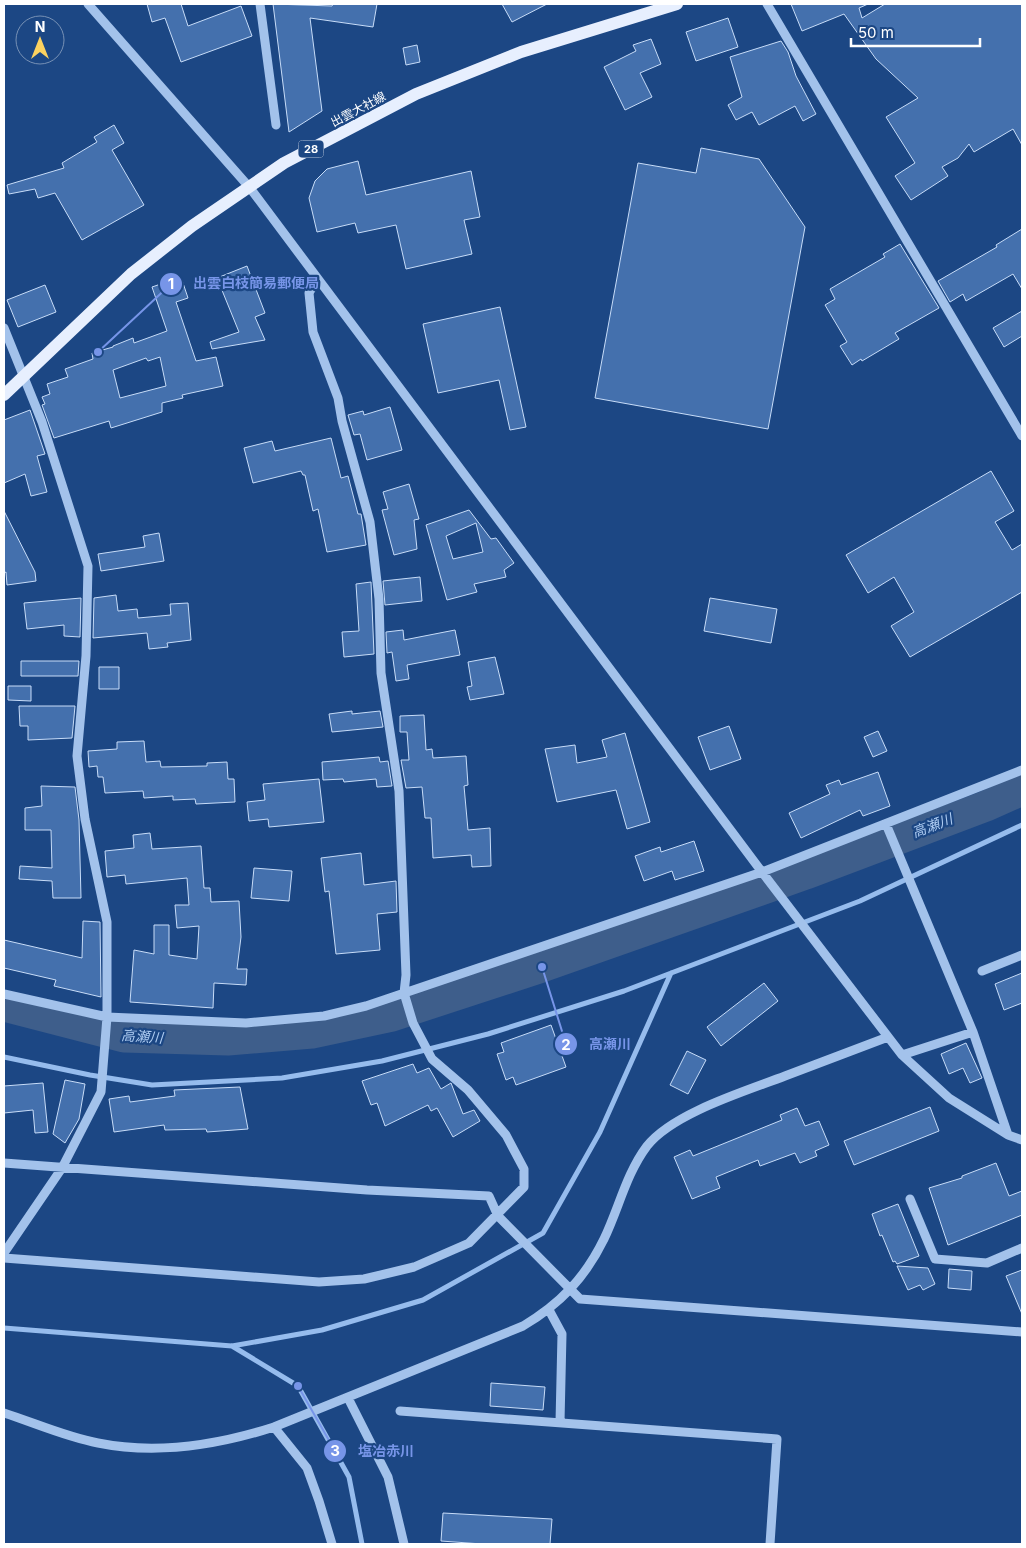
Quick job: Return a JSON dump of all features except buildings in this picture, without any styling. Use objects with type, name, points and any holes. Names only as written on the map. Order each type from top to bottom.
[{"type":"main road","name":"出雲大社線","points":[[4,395],[131,274],[192,226],[284,163],[416,94],[521,52],[677,4]]},
{"type":"street","points":[[88,4],[250,188],[888,1038],[902,1055],[949,1098],[1022,1141]]},
{"type":"street","points":[[260,4],[276,125]]},
{"type":"street","points":[[767,4],[1022,436]]},
{"type":"street","points":[[4,1258],[319,1282],[364,1279],[414,1267],[469,1243],[498,1216],[524,1187],[524,1169],[506,1135],[468,1090],[432,1059],[413,1022],[404,993],[406,975],[398,791],[381,673],[379,599],[370,522],[342,421],[338,398],[313,332],[309,293],[317,279]]},
{"type":"street","points":[[4,328],[24,375],[60,474],[88,566],[86,656],[77,756],[85,819],[107,922],[107,1017],[101,1092],[62,1168],[4,1253]]},
{"type":"street","points":[[4,994],[107,1017],[246,1023],[324,1016],[366,1006],[762,872],[1022,770]]},
{"type":"street","points":[[886,824],[973,1032],[1008,1134]]},
{"type":"street","points":[[982,971],[1022,955]]},
{"type":"street","points":[[902,1055],[973,1032]]},
{"type":"street","points":[[4,1413],[98,1443],[145,1447],[184,1447],[228,1441],[274,1427],[328,1406],[523,1326],[549,1310],[572,1289],[604,1239],[627,1182],[647,1146],[660,1134],[720,1100],[888,1038]]},
{"type":"street","points":[[4,1163],[357,1189],[489,1196],[498,1216],[580,1299],[1022,1332]]},
{"type":"street","points":[[910,1199],[935,1259],[987,1263],[1022,1248]]},
{"type":"street","points":[[549,1310],[562,1334],[560,1422]]},
{"type":"street","points":[[348,1398],[388,1477],[404,1544]]},
{"type":"street","points":[[400,1411],[777,1438],[770,1544]]},
{"type":"street","points":[[274,1427],[307,1468],[332,1544]]},
{"type":"waterway","name":"高瀬川","points":[[4,1006],[124,1037],[228,1040],[312,1033],[392,1016],[542,967],[806,874],[986,806],[1022,790]]},
{"type":"waterway","points":[[4,1057],[90,1075],[152,1085],[282,1078],[382,1061],[488,1034],[624,991],[860,901],[1022,825]]},
{"type":"waterway","points":[[4,1328],[232,1346],[322,1330],[423,1300],[543,1233],[600,1132],[671,973]]},
{"type":"waterway","points":[[232,1346],[298,1386],[349,1477],[362,1544]]},
{"type":"place","name":"出雲白枝簡易郵便局","points":[[98,352]]},
{"type":"place","name":"高瀬川","points":[[542,967]]},
{"type":"place","name":"塩冶赤川","points":[[298,1386]]}]
